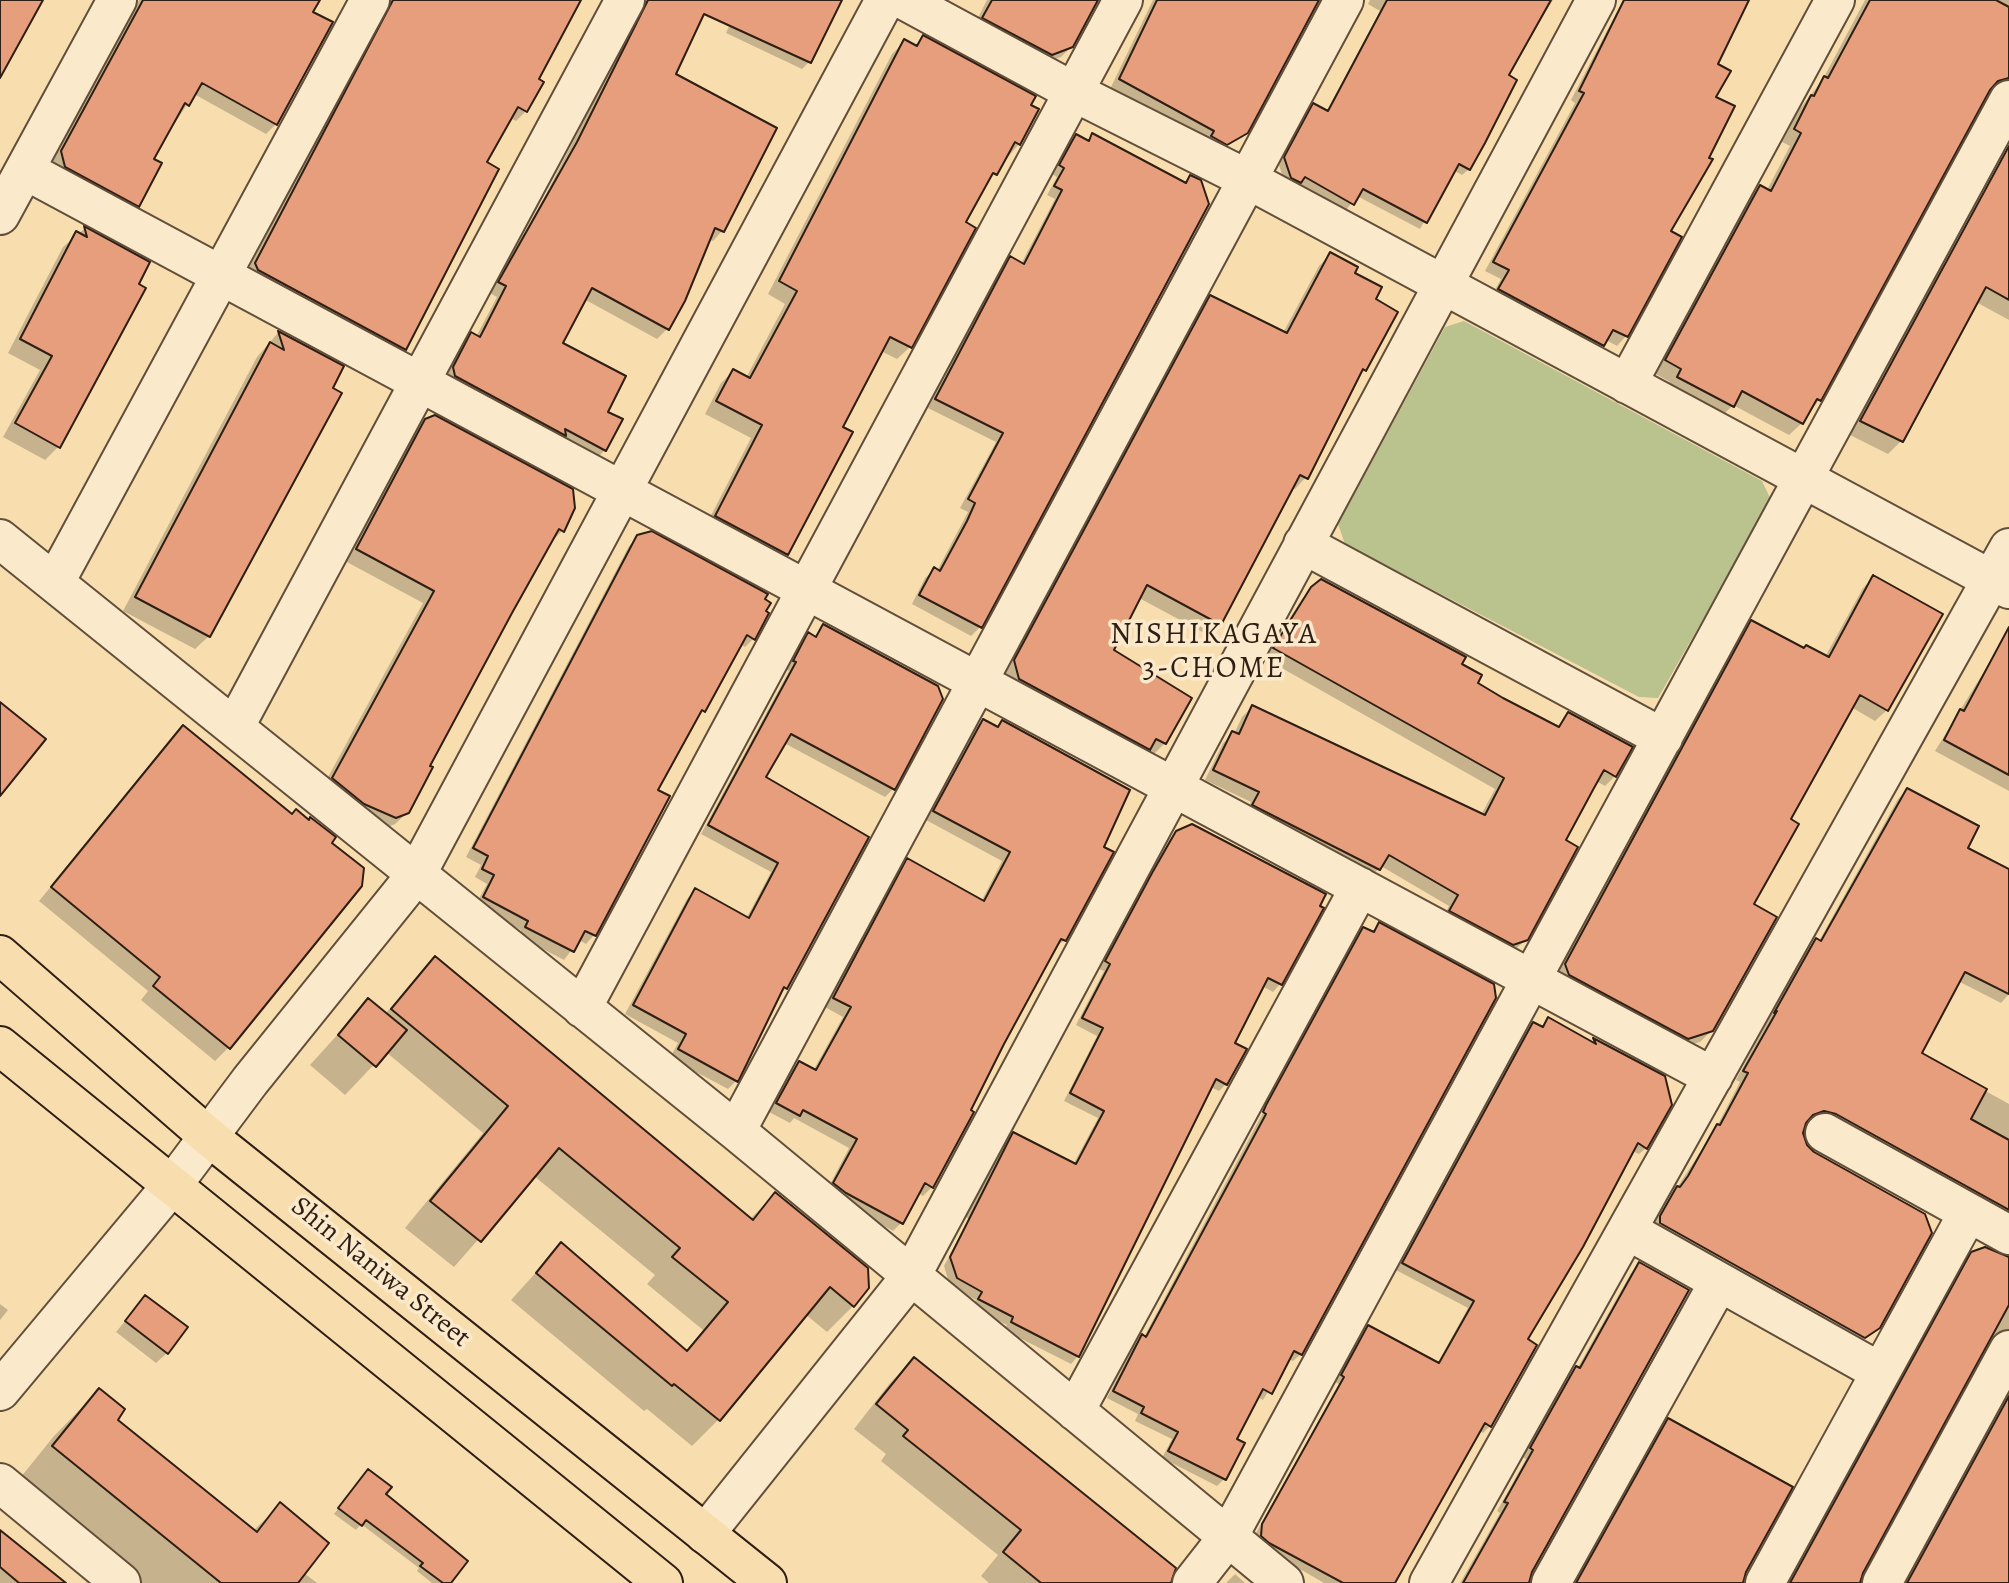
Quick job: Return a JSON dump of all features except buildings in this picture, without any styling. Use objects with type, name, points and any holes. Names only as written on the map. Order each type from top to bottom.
[{"type":"main road","name":"Shin Naniwa Street","points":[[0,955],[209,1137],[767,1583]]},
{"type":"main road","points":[[0,1046],[661,1583]]},
{"type":"street","points":[[0,215],[117,0]]},
{"type":"street","points":[[55,582],[370,0]]},
{"type":"street","points":[[235,726],[625,0]]},
{"type":"street","points":[[0,1391],[173,1184],[416,876],[624,492],[885,0]]},
{"type":"street","points":[[904,0],[1073,92],[1249,180],[1803,480],[2003,572],[1713,1077],[1429,1583]]},
{"type":"street","points":[[582,1008],[1123,0]]},
{"type":"street","points":[[736,1131],[976,680],[1249,180],[1344,0]]},
{"type":"street","points":[[705,1534],[911,1276],[1596,0]]},
{"type":"street","points":[[1626,384],[1835,0]]},
{"type":"street","points":[[1192,1583],[1228,1537],[2009,100]]},
{"type":"street","points":[[25,170],[1713,1077]]},
{"type":"street","points":[[0,539],[736,1131],[1284,1583]]},
{"type":"street","points":[[1303,544],[1663,738]]},
{"type":"street","points":[[1075,1411],[1360,887]]},
{"type":"street","points":[[1825,1133],[2009,1235]]},
{"type":"street","points":[[1765,1583],[1968,1213]]},
{"type":"street","points":[[1627,1230],[1880,1372]]},
{"type":"street","points":[[1551,1583],[1719,1282]]},
{"type":"street","points":[[1882,1583],[2009,1350]]},
{"type":"street","points":[[0,1483],[121,1583]]},
{"type":"green space","points":[[1464,321],[1762,481],[1771,500],[1658,698],[1639,697],[1345,544],[1338,524],[1445,327]]},
{"type":"district","name":"NISHIKAGAYA 3-CHOME","points":[[1214,653]]}]
